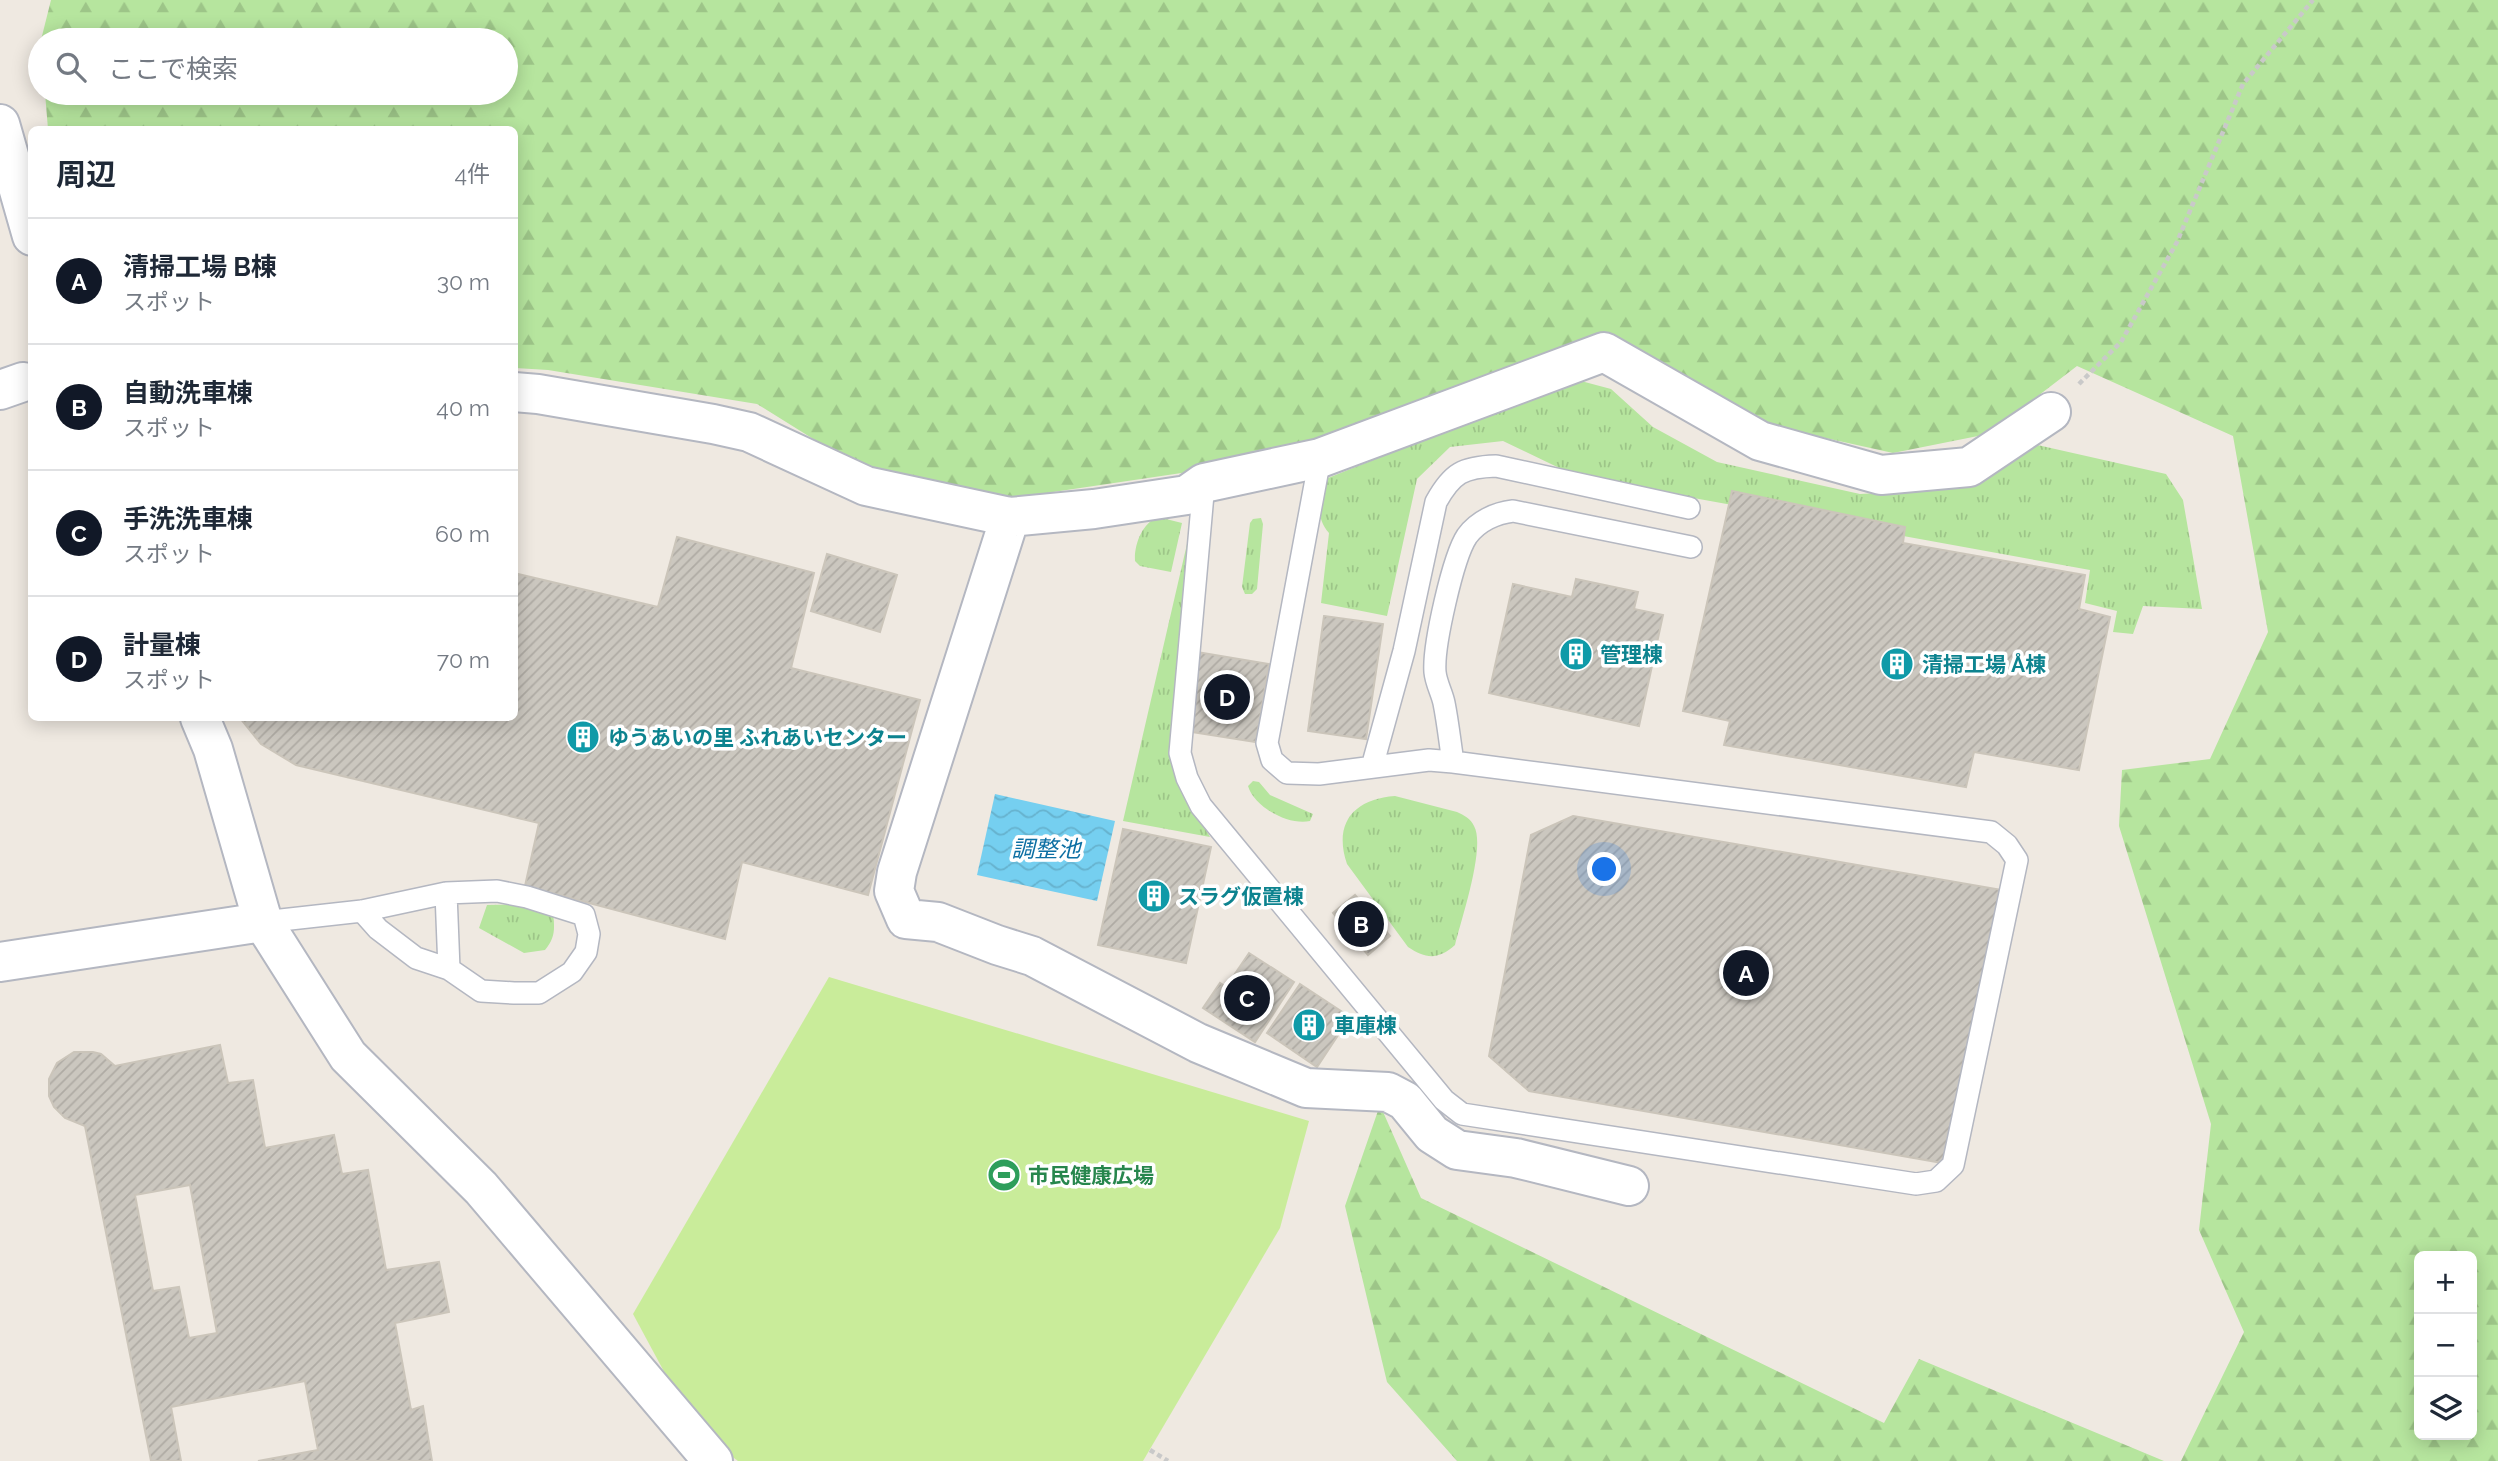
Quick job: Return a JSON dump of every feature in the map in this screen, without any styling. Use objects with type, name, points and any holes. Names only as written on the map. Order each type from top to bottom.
[{"type":"street","points":[[0,124],[28,222]]},
{"type":"street","points":[[518,392],[748,432],[866,486],[1010,517],[1094,509],[1187,495],[1204,484],[1320,458],[1604,352],[1760,441],[1881,475],[1969,467],[2051,412]]},
{"type":"street","points":[[1010,517],[897,872],[894,891],[906,919],[938,922],[1032,956],[1198,1043],[1306,1088],[1388,1092],[1405,1101],[1432,1134],[1457,1150],[1516,1158],[1629,1186]]},
{"type":"street","points":[[201,721],[213,748],[263,922],[348,1055],[481,1188],[713,1461]]},
{"type":"street","points":[[0,962],[263,922]]},
{"type":"lane","points":[[1204,484],[1180,753],[1187,778],[1202,806],[1444,1100],[1462,1114],[1916,1184],[1936,1181],[1953,1166],[2017,860],[2007,845],[1991,832],[1453,762],[1429,760],[1320,774],[1287,773],[1272,760],[1267,743],[1320,458]]},
{"type":"lane","points":[[1372,767],[1404,651],[1436,502],[1444,487],[1457,473],[1474,467],[1496,466],[1689,508]]},
{"type":"lane","points":[[1453,762],[1444,700],[1435,677],[1434,653],[1458,556],[1468,535],[1481,523],[1499,513],[1513,511],[1691,547]]},
{"type":"lane","points":[[263,922],[362,911],[446,893],[505,891],[584,915],[589,934],[586,952],[572,972],[539,993],[481,991],[449,969],[416,958],[378,929],[362,911]]},
{"type":"lane","points":[[446,893],[449,969]]},
{"type":"path","points":[[2051,412],[2121,342],[2177,242],[2243,84],[2313,0]]},
{"type":"path","points":[[1150,1450],[1168,1461]]},
{"type":"green space","points":[[51,0],[2498,0],[2498,1461],[2181,1461],[2244,1332],[2199,1230],[2211,1124],[2119,826],[2122,770],[2210,759],[2268,632],[2233,436],[2077,366],[1988,434],[1893,453],[1767,425],[1612,337],[1324,437],[1222,467],[1013,498],[863,470],[757,404],[548,370],[518,368],[518,126],[48,126],[46,105],[518,105],[518,28],[44,28]]},
{"type":"green space","points":[[1581,381],[1611,389],[1653,427],[1717,462],[1860,494],[1915,491],[2033,444],[2166,474],[2183,500],[2202,609],[2143,606],[2133,634],[2113,632],[2117,611],[2085,603],[2090,570],[1578,477],[1503,441],[1450,447],[1417,479],[1387,616],[1321,603],[1329,533],[1321,520],[1319,506],[1328,478],[1558,386]]},
{"type":"green space","points":[[1158,517],[1182,523],[1171,572],[1140,566],[1135,561],[1136,548],[1143,529]]},
{"type":"green space","points":[[1193,518],[1179,704],[1189,800],[1210,837],[1123,821]]},
{"type":"green space","points":[[1261,518],[1263,524],[1257,589],[1252,594],[1245,594],[1242,587],[1250,523],[1253,519]]},
{"type":"green space","points":[[1253,781],[1259,782],[1270,795],[1313,814],[1310,821],[1292,821],[1265,808],[1248,786]]},
{"type":"green space","points":[[1395,796],[1460,813],[1471,821],[1477,836],[1475,866],[1455,945],[1437,955],[1426,956],[1408,947],[1347,864],[1343,849],[1345,825],[1350,816],[1368,802]]},
{"type":"green space","points":[[526,904],[553,914],[554,933],[545,950],[524,953],[479,928],[487,905]]},
{"type":"green space","name":"市民健康広場","points":[[829,977],[1309,1121],[1280,1228],[1143,1461],[738,1461],[695,1429],[633,1314]]},
{"type":"green space","points":[[1380,1105],[1421,1198],[1884,1423],[1919,1359],[2164,1461],[1457,1461],[1387,1382],[1345,1206]]},
{"type":"water","name":"調整池","points":[[995,794],[1115,821],[1097,901],[977,875]]},
{"type":"building","name":"清掃工場 Å棟","points":[[1732,491],[1905,527],[1903,543],[2085,575],[2079,609],[2110,617],[2079,770],[1974,752],[1966,787],[1724,745],[1730,721],[1683,711]]},
{"type":"building","name":"ゆうあいの里 ふれあいセンター","points":[[677,537],[814,573],[791,668],[920,700],[868,895],[742,862],[725,939],[525,886],[539,823],[296,765],[261,744],[242,721],[518,721],[518,574],[658,607]]},
{"type":"building","points":[[827,554],[897,575],[880,632],[811,611]]},
{"type":"building","name":"管理棟","points":[[1576,579],[1638,592],[1634,609],[1663,615],[1639,726],[1489,693],[1513,584],[1572,597]]},
{"type":"building","points":[[1324,616],[1383,624],[1366,739],[1308,731]]},
{"type":"building","points":[[1197,652],[1269,664],[1256,742],[1185,731]]},
{"type":"building","points":[[1573,816],[2002,890],[1954,1165],[1529,1091],[1489,1056],[1531,835]]},
{"type":"building","name":"スラグ仮置棟","points":[[1123,829],[1211,847],[1186,963],[1098,945]]},
{"type":"building","points":[[1355,895],[1390,936],[1368,955],[1333,913]]},
{"type":"building","points":[[1249,953],[1294,982],[1255,1042],[1203,1008],[1220,983],[1226,987]]},
{"type":"building","name":"車庫棟","points":[[1300,984],[1350,1017],[1317,1067],[1267,1033]]},
{"type":"building","points":[[220,1045],[228,1083],[253,1080],[265,1148],[334,1135],[342,1174],[368,1170],[386,1270],[439,1262],[449,1312],[395,1323],[411,1410],[423,1406],[432,1461],[258,1461],[318,1450],[305,1381],[171,1407],[181,1461],[151,1461],[85,1126],[65,1118],[54,1107],[49,1096],[49,1079],[57,1063],[74,1052],[101,1054],[115,1066]],"holes":[[[190,1185],[217,1333],[189,1338],[179,1287],[153,1291],[135,1195]]]},
{"type":"place","name":"管理棟","points":[[1576,654]]},
{"type":"place","name":"清掃工場 Å棟","points":[[1897,664]]},
{"type":"place","name":"計量棟","points":[[1227,697]]},
{"type":"place","name":"ゆうあいの里 ふれあいセンター","points":[[583,737]]},
{"type":"place","name":"スラグ仮置棟","points":[[1154,896]]},
{"type":"place","name":"自動洗車棟","points":[[1361,924]]},
{"type":"place","name":"清掃工場 B棟","points":[[1746,973]]},
{"type":"place","name":"手洗洗車棟","points":[[1247,998]]},
{"type":"place","name":"車庫棟","points":[[1309,1025]]},
{"type":"place","name":"市民健康広場","points":[[1004,1175]]}]
